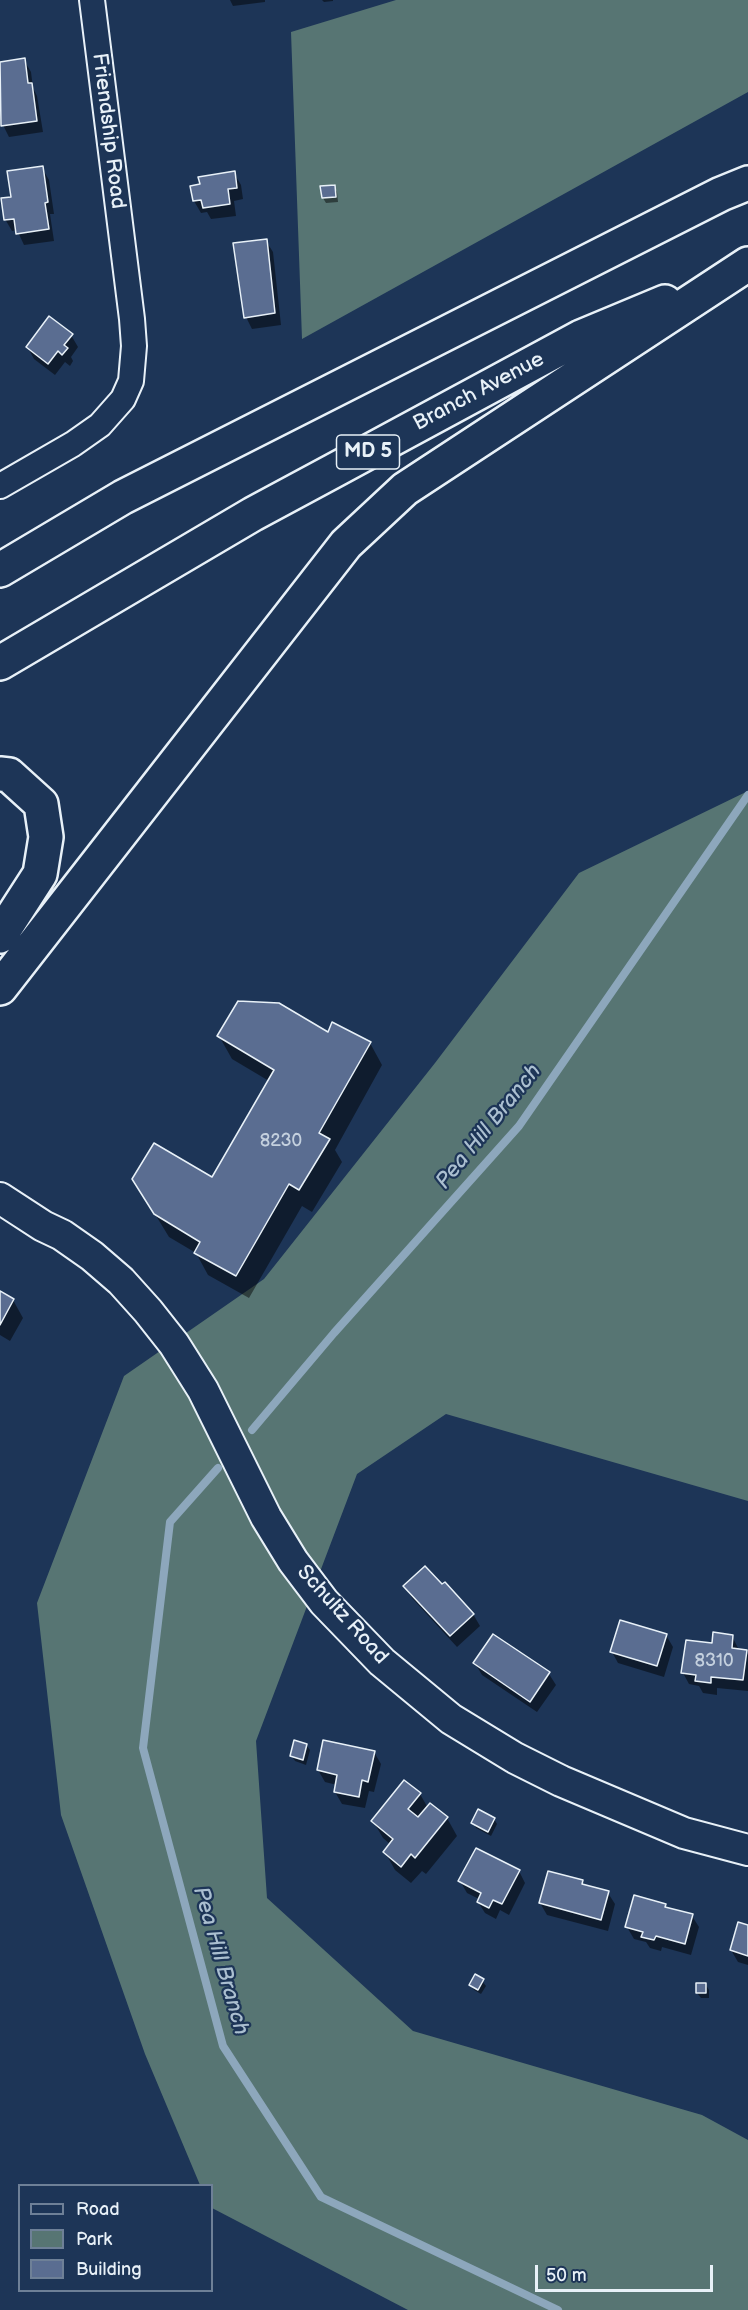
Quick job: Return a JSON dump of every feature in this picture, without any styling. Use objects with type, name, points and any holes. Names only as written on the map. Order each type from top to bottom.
[{"type":"highway","points":[[0,570],[123,497],[700,205],[748,183]]},
{"type":"highway","points":[[0,988],[346,544],[405,489],[748,263]]},
{"type":"highway","name":"Branch Avenue","points":[[0,663],[253,514],[581,337],[657,306],[748,263]]},
{"type":"highway","points":[[0,774],[9,775],[41,804],[46,837],[40,874],[0,936]]},
{"type":"street","name":"Friendship Road","points":[[0,486],[73,444],[100,425],[123,399],[131,381],[134,353],[132,319],[92,0]]},
{"type":"street","name":"Schultz Road","points":[[0,1198],[92,1256],[121,1281],[148,1311],[174,1344],[203,1390],[266,1517],[293,1561],[324,1602],[382,1662],[451,1719],[515,1758],[572,1786],[684,1833],[748,1850]]},
{"type":"green space","points":[[396,0],[748,0],[748,92],[302,339],[291,32]]},
{"type":"green space","points":[[748,791],[748,1501],[446,1414],[357,1474],[256,1741],[267,1898],[413,2031],[702,2115],[748,2140],[748,2310],[408,2310],[213,2209],[213,2184],[200,2184],[145,2054],[61,1815],[37,1603],[124,1376],[264,1279],[435,1063],[579,873]]},
{"type":"building","points":[[25,58],[28,83],[32,83],[37,121],[1,126],[0,62]]},
{"type":"building","points":[[43,166],[49,229],[16,234],[14,219],[4,220],[1,198],[11,197],[7,171]]},
{"type":"building","points":[[235,171],[237,188],[228,189],[230,204],[203,208],[201,200],[193,201],[190,186],[200,184],[198,177]]},
{"type":"building","points":[[335,185],[336,197],[322,198],[320,186]]},
{"type":"building","points":[[267,239],[275,313],[244,318],[233,243]]},
{"type":"building","points":[[49,316],[73,334],[64,345],[68,348],[62,355],[58,351],[48,364],[26,347]]},
{"type":"building","points":[[238,1001],[279,1003],[328,1032],[332,1022],[371,1042],[319,1133],[330,1139],[299,1190],[289,1184],[236,1276],[194,1253],[200,1242],[154,1214],[132,1179],[154,1143],[212,1177],[274,1070],[217,1036]]},
{"type":"building","points":[[0,1291],[14,1299],[0,1325]]},
{"type":"building","points":[[425,1566],[442,1584],[445,1582],[474,1614],[450,1636],[403,1586]]},
{"type":"building","points":[[620,1620],[667,1634],[657,1666],[610,1652]]},
{"type":"building","points":[[713,1632],[733,1635],[732,1648],[747,1650],[743,1680],[711,1677],[711,1683],[695,1681],[696,1675],[681,1673],[686,1640],[712,1643]]},
{"type":"building","points":[[493,1634],[550,1672],[530,1702],[473,1663]]},
{"type":"building","points":[[294,1740],[307,1744],[303,1760],[290,1756]]},
{"type":"building","points":[[323,1740],[375,1751],[368,1782],[362,1780],[359,1797],[334,1792],[337,1775],[317,1770]]},
{"type":"building","points":[[404,1780],[421,1793],[408,1809],[418,1817],[430,1803],[448,1817],[415,1858],[411,1854],[401,1867],[383,1852],[393,1839],[371,1821]]},
{"type":"building","points":[[478,1809],[495,1818],[488,1832],[471,1823]]},
{"type":"building","points":[[476,1848],[520,1870],[502,1904],[493,1900],[489,1908],[477,1902],[481,1893],[458,1881]]},
{"type":"building","points":[[548,1871],[583,1880],[582,1884],[609,1891],[601,1920],[539,1903]]},
{"type":"building","points":[[634,1895],[666,1904],[665,1907],[693,1914],[685,1944],[656,1936],[654,1940],[641,1937],[643,1932],[625,1927]]},
{"type":"building","points":[[738,1922],[748,1925],[748,1956],[730,1950]]},
{"type":"building","points":[[475,1974],[484,1979],[478,1990],[469,1985]]},
{"type":"building","points":[[696,1983],[706,1983],[706,1993],[696,1993]]},
{"type":"waterway","name":"Pea Hill Branch","points":[[252,1430],[334,1333],[519,1126],[748,795]]},
{"type":"waterway","name":"Pea Hill Branch","points":[[218,1468],[170,1522],[143,1748],[223,2046],[321,2197],[558,2310]]}]
